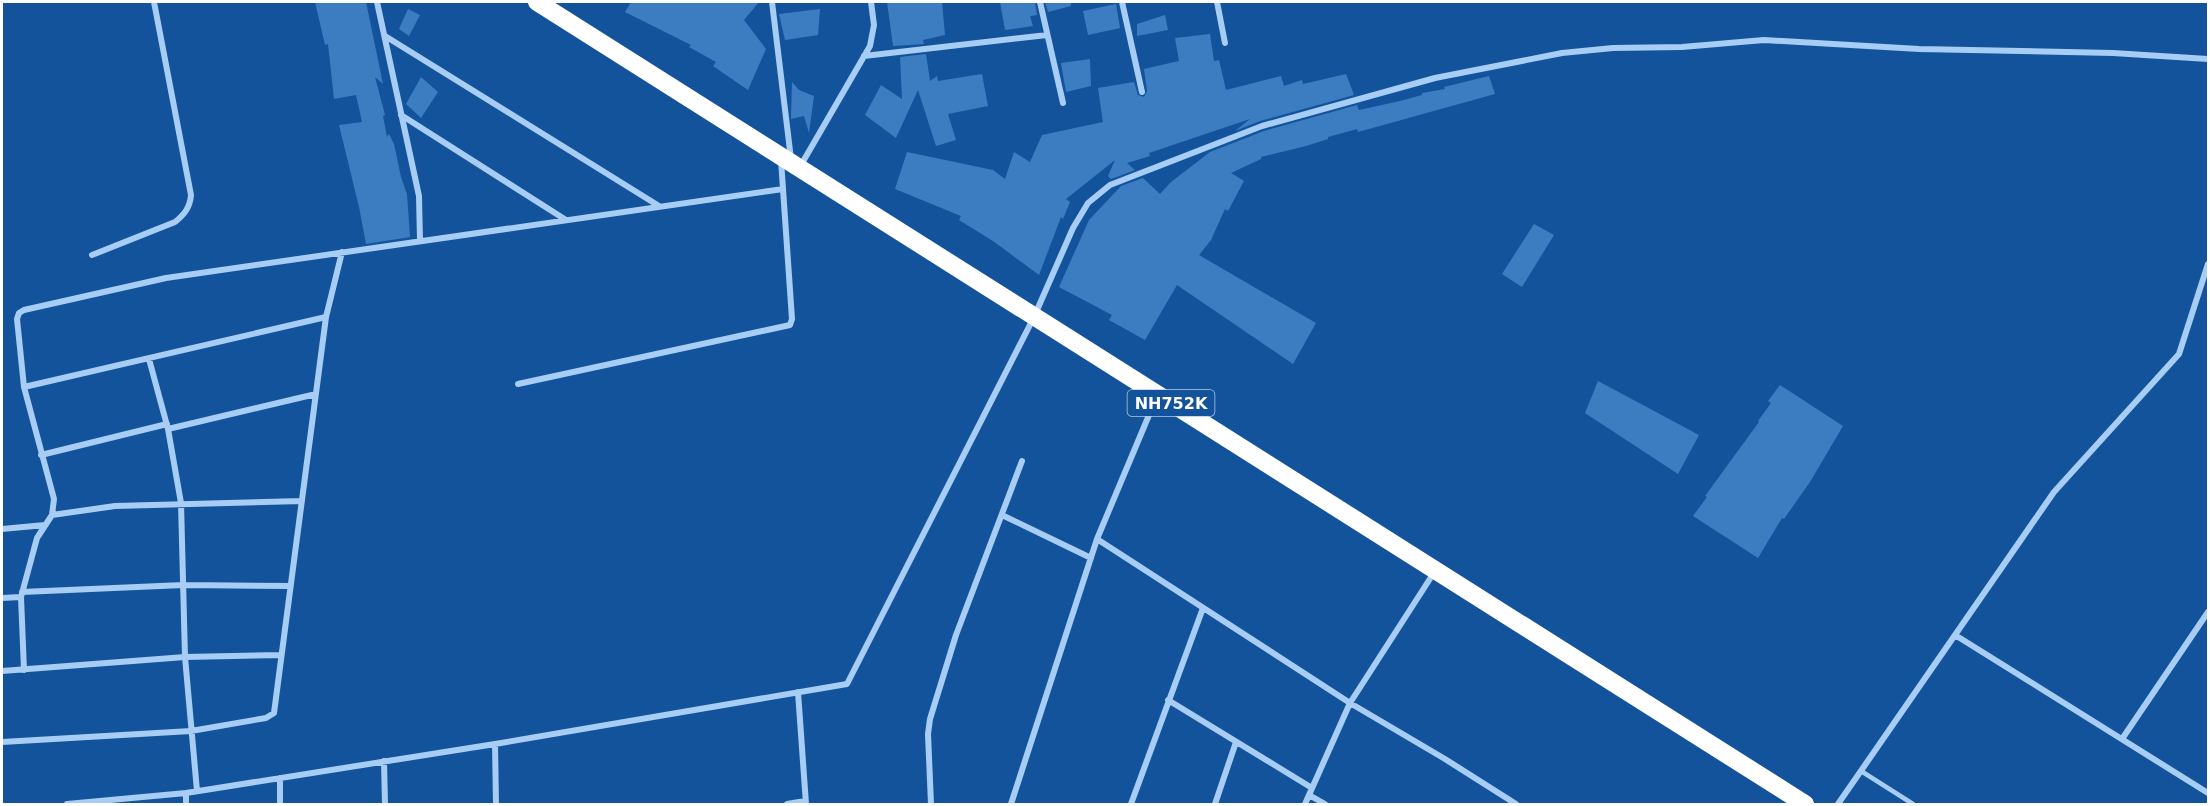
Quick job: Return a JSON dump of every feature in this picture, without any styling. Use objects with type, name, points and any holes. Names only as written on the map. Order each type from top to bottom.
[{"type":"highway","name":"NH752K","points":[[537,2],[1805,804]]},
{"type":"street","points":[[92,255],[175,222],[182,217],[190,203],[191,195],[154,2]]},
{"type":"street","points":[[377,2],[420,206],[420,241]]},
{"type":"street","points":[[772,2],[790,162]]},
{"type":"street","points":[[518,384],[790,325],[792,319],[783,189],[790,162],[864,56],[873,36],[871,2]]},
{"type":"street","points":[[1040,2],[1063,103]]},
{"type":"street","points":[[1122,2],[1142,92]]},
{"type":"street","points":[[1216,2],[1225,43]]},
{"type":"street","points":[[864,56],[1047,35]]},
{"type":"street","points":[[385,36],[660,206]]},
{"type":"street","points":[[67,804],[186,793],[495,744],[847,684],[1035,316],[1073,228],[1088,202],[1110,185],[1263,126],[1435,78],[1562,52],[1613,48],[1682,47],[1764,40],[1919,49],[2113,53],[2208,59]]},
{"type":"street","points":[[401,115],[567,220]]},
{"type":"street","points":[[24,670],[21,595],[37,538],[52,515],[54,499],[24,387],[16,320],[19,313],[166,278],[783,189]]},
{"type":"street","points":[[2,742],[191,731],[270,717],[275,709],[326,317],[342,252]]},
{"type":"street","points":[[1838,804],[2062,482],[2179,354],[2208,264]]},
{"type":"street","points":[[24,387],[326,317]]},
{"type":"street","points":[[149,359],[167,427],[181,503],[185,657],[197,791]]},
{"type":"street","points":[[41,455],[316,394]]},
{"type":"street","points":[[1011,804],[1097,539],[1158,395]]},
{"type":"street","points":[[931,804],[928,725],[956,635],[1022,461]]},
{"type":"street","points":[[52,515],[115,506],[302,501]]},
{"type":"street","points":[[1002,515],[1091,558]]},
{"type":"street","points":[[2,529],[45,525]]},
{"type":"street","points":[[1097,539],[1350,703],[1516,804]]},
{"type":"street","points":[[1305,804],[1350,703],[1436,570]]},
{"type":"street","points":[[2,598],[183,585],[290,586]]},
{"type":"street","points":[[1131,804],[1203,608]]},
{"type":"street","points":[[2122,739],[2208,612]]},
{"type":"street","points":[[1955,635],[2208,793]]},
{"type":"street","points":[[2,672],[185,657],[281,655]]},
{"type":"street","points":[[787,804],[806,803],[798,692]]},
{"type":"street","points":[[1168,700],[1312,788]]},
{"type":"street","points":[[1215,804],[1236,742]]},
{"type":"street","points":[[495,744],[496,804]]},
{"type":"street","points":[[384,762],[385,804]]},
{"type":"street","points":[[280,778],[280,804]]},
{"type":"street","points":[[186,793],[186,804]]},
{"type":"street","points":[[1309,795],[1325,804]]},
{"type":"lane","points":[[1861,771],[1913,804]]},
{"type":"building","points":[[315,2],[366,2],[383,84],[375,77],[385,115],[383,116],[387,137],[389,134],[394,144],[407,194],[410,237],[366,244],[339,125],[362,122],[356,95],[334,99],[328,44],[325,45]]},
{"type":"building","points":[[631,2],[759,2],[744,20],[766,49],[748,90],[713,66],[716,62],[689,47],[691,45],[625,12]]},
{"type":"building","points":[[887,2],[942,2],[945,35],[923,40],[924,44],[893,46]]},
{"type":"building","points":[[1000,2],[1035,2],[1037,15],[1030,16],[1033,26],[1005,30]]},
{"type":"building","points":[[1045,2],[1071,2],[1071,6],[1048,12]]},
{"type":"building","points":[[1116,4],[1120,28],[1088,35],[1083,11]]},
{"type":"building","points":[[408,9],[420,15],[409,36],[399,29]]},
{"type":"building","points":[[820,9],[818,35],[785,40],[779,14]]},
{"type":"building","points":[[1165,15],[1168,30],[1137,36],[1137,24]]},
{"type":"building","points":[[1210,34],[1214,61],[1219,60],[1226,90],[1281,76],[1284,86],[1302,80],[1303,84],[1346,74],[1354,95],[1260,121],[1235,131],[1250,119],[1149,153],[1150,156],[1127,163],[1135,170],[1111,179],[1108,176],[1115,160],[1066,199],[1070,202],[1063,219],[1061,217],[1039,275],[993,241],[959,220],[961,216],[895,189],[907,152],[993,170],[1005,179],[1014,152],[1030,162],[1042,135],[1103,122],[1098,88],[1134,82],[1138,95],[1144,97],[1147,91],[1144,69],[1179,61],[1175,38]]},
{"type":"building","points":[[926,54],[930,81],[937,76],[938,81],[982,74],[988,106],[948,114],[956,140],[936,146],[918,90],[896,138],[865,115],[881,85],[902,99],[900,57]]},
{"type":"building","points":[[1090,59],[1091,86],[1066,92],[1061,63]]},
{"type":"building","points":[[1489,76],[1495,94],[1358,132],[1357,129],[1306,146],[1261,157],[1231,173],[1244,181],[1228,211],[1225,209],[1211,240],[1199,255],[1316,323],[1293,364],[1177,285],[1145,340],[1109,320],[1112,315],[1059,287],[1089,220],[1121,186],[1143,178],[1160,194],[1171,182],[1210,152],[1264,131],[1357,105],[1359,110],[1400,101]]},
{"type":"building","points":[[421,77],[438,92],[421,118],[406,104]]},
{"type":"building","points":[[792,82],[799,90],[814,96],[809,133],[804,116],[791,119]]},
{"type":"building","points":[[1534,224],[1554,235],[1522,287],[1502,274]]},
{"type":"building","points":[[1598,381],[1699,435],[1678,474],[1585,413]]},
{"type":"building","points":[[1780,385],[1843,426],[1810,482],[1784,519],[1782,518],[1758,558],[1693,516],[1759,422],[1771,403],[1768,401]]}]
